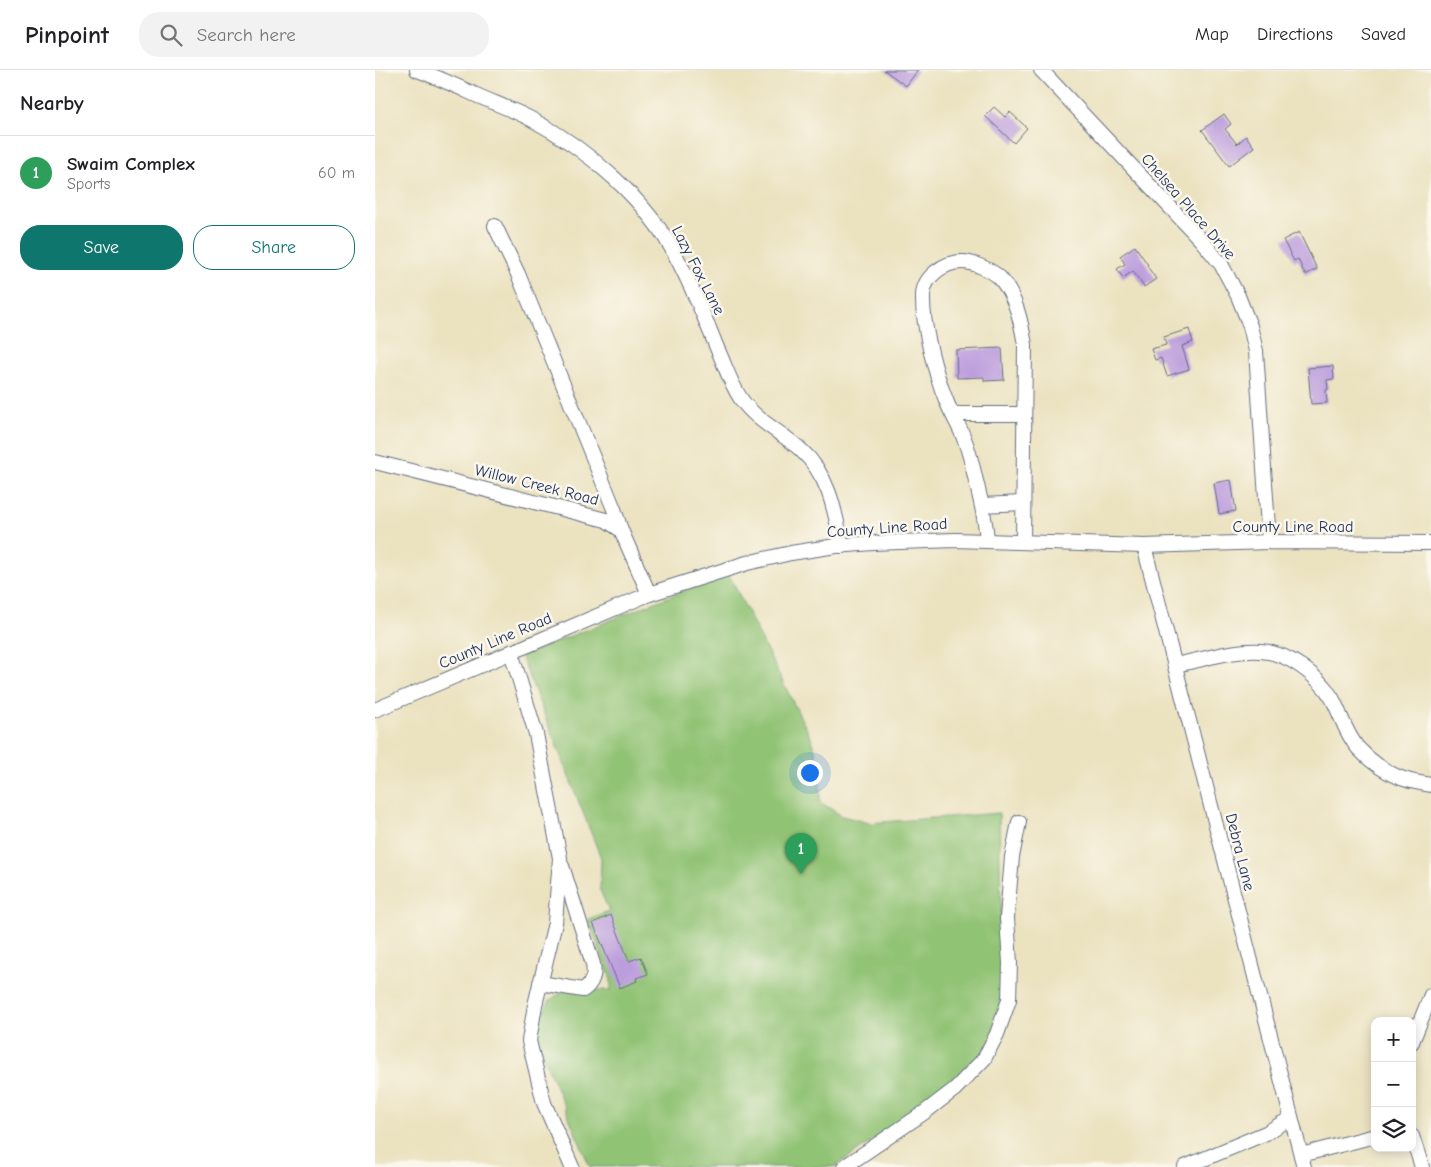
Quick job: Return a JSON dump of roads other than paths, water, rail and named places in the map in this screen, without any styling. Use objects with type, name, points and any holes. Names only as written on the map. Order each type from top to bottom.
[{"type":"street","name":"Lazy Fox Lane","points":[[417,70],[531,119],[584,152],[628,190],[659,229],[677,257],[732,383],[742,401],[759,419],[801,450],[816,466],[829,489],[842,546]]},
{"type":"street","name":"Chelsea Place Drive","points":[[1041,70],[1201,240],[1221,264],[1238,296],[1250,326],[1256,351],[1269,542]]},
{"type":"street","points":[[495,226],[518,274],[621,530],[649,594]]},
{"type":"street","points":[[987,541],[982,505],[966,443],[947,402],[933,359],[923,308],[923,293],[929,278],[943,266],[963,262],[984,267],[999,278],[1013,298],[1021,322],[1025,345],[1023,542]]},
{"type":"street","points":[[954,414],[1024,414]]},
{"type":"street","name":"Willow Creek Road","points":[[375,462],[591,515],[606,520],[621,530]]},
{"type":"street","points":[[982,505],[1023,503]]},
{"type":"street","name":"County Line Road","points":[[375,710],[649,594],[747,563],[791,553],[873,543],[946,540],[1144,546],[1269,542],[1431,543]]},
{"type":"street","name":"Debra Lane","points":[[1144,546],[1302,1161]]},
{"type":"street","points":[[1175,665],[1243,651],[1263,651],[1287,658],[1305,668],[1322,683],[1332,698],[1347,732],[1358,747],[1373,761],[1402,779],[1431,785]]},
{"type":"street","points":[[511,652],[536,734],[560,858],[595,971],[593,980],[583,990],[541,982]]},
{"type":"street","points":[[844,1167],[955,1089],[984,1059],[997,1034],[1009,1000],[1007,918],[1013,857],[1019,822]]},
{"type":"street","points":[[560,858],[555,923],[535,1005],[529,1041],[544,1103],[571,1167]]},
{"type":"street","points":[[1416,1032],[1431,995]]},
{"type":"street","points":[[1185,1167],[1266,1133],[1291,1118]]},
{"type":"street","points":[[1302,1161],[1371,1137]]},
{"type":"street","points":[[1416,1148],[1422,1167]]},
{"type":"place","name":"Swaim Complex","points":[[801,874]]}]
